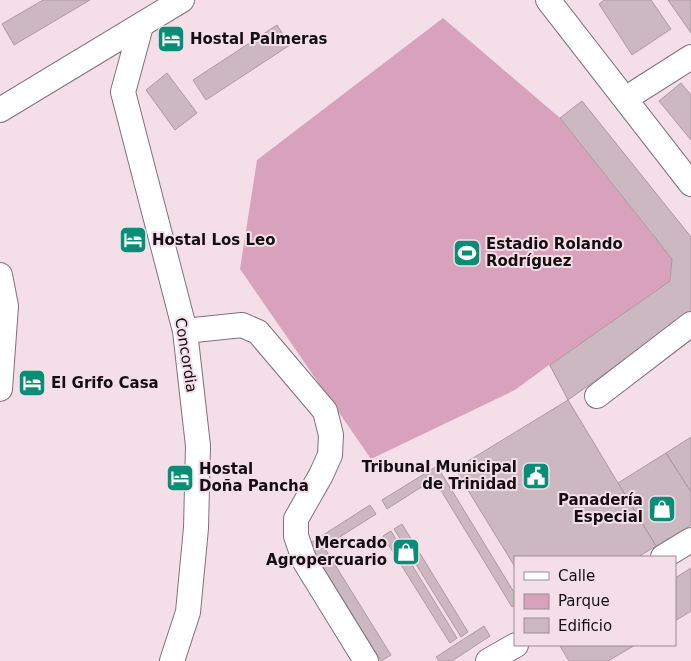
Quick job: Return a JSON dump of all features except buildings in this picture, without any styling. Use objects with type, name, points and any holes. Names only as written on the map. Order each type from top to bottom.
[{"type":"street","points":[[0,110],[182,0]]},
{"type":"street","points":[[548,0],[691,184]]},
{"type":"street","name":"Concordia","points":[[141,26],[123,92],[185,331],[198,446],[196,528],[188,612],[172,661]]},
{"type":"street","points":[[625,99],[691,57]]},
{"type":"street","points":[[0,275],[6,306],[0,389]]},
{"type":"street","points":[[598,396],[691,324]]},
{"type":"street","points":[[185,331],[242,325],[258,332],[325,411],[332,435],[330,455],[322,475],[296,519],[296,536],[305,562],[366,661]]},
{"type":"street","points":[[665,556],[691,540]]},
{"type":"street","points":[[488,661],[514,646]]},
{"type":"green space","name":"Estadio Rolando Rodríguez","points":[[443,18],[560,118],[582,101],[691,237],[688,314],[568,400],[549,365],[515,390],[371,459],[240,269],[257,160]]},
{"type":"place","name":"Hostal Palmeras","points":[[171,39]]},
{"type":"place","name":"Hostal Los Leo","points":[[133,240]]},
{"type":"place","name":"Estadio Rolando Rodríguez","points":[[467,253]]},
{"type":"place","name":"El Grifo Casa","points":[[32,383]]},
{"type":"place","name":"Tribunal Municipal de Trinidad","points":[[536,476]]},
{"type":"place","name":"Hostal Doña Pancha","points":[[180,478]]},
{"type":"place","name":"Panadería Especial","points":[[662,509]]},
{"type":"place","name":"Mercado Agropercuario","points":[[406,552]]}]
